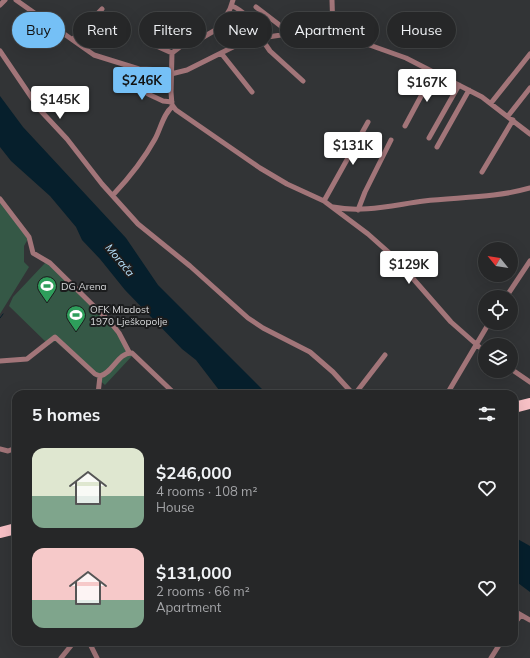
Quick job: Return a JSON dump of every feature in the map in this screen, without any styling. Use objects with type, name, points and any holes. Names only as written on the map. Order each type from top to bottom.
[{"type":"main road","points":[[518,404],[530,401]]},
{"type":"main road","points":[[518,409],[530,406]]},
{"type":"main road","points":[[0,530],[12,527]]},
{"type":"main road","points":[[0,535],[12,532]]},
{"type":"street","points":[[0,5],[5,0]]},
{"type":"street","points":[[16,0],[73,39]]},
{"type":"street","points":[[172,53],[189,40],[200,39],[217,29],[232,6],[233,0]]},
{"type":"street","points":[[332,0],[332,12]]},
{"type":"street","points":[[232,6],[242,12]]},
{"type":"street","points":[[256,7],[280,25]]},
{"type":"street","points":[[99,12],[102,9]]},
{"type":"street","points":[[86,48],[98,56],[140,69],[168,70],[172,74]]},
{"type":"street","points":[[161,48],[172,53]]},
{"type":"street","points":[[172,74],[182,72],[231,48]]},
{"type":"street","points":[[269,48],[270,51],[303,81]]},
{"type":"street","points":[[379,48],[397,54],[434,72],[491,103],[530,134]]},
{"type":"street","points":[[0,52],[18,75],[31,98],[138,224],[190,266],[244,315],[262,328],[310,352],[333,372],[350,390]]},
{"type":"street","points":[[112,195],[133,172],[154,141],[172,104],[172,53]]},
{"type":"street","points":[[221,54],[252,92]]},
{"type":"street","points":[[491,103],[530,54]]},
{"type":"street","points":[[153,70],[148,94],[172,104],[185,118],[260,168],[287,184],[332,206],[390,252],[451,322],[476,345]]},
{"type":"street","points":[[405,126],[434,72]]},
{"type":"street","points":[[429,138],[459,85]]},
{"type":"street","points":[[508,116],[530,88]]},
{"type":"street","points":[[437,147],[468,90]]},
{"type":"street","points":[[482,172],[513,120]]},
{"type":"street","points":[[324,201],[368,122]]},
{"type":"street","points":[[358,210],[365,192],[391,140]]},
{"type":"street","points":[[332,206],[358,210],[424,201],[477,198],[510,193],[530,188]]},
{"type":"street","points":[[0,199],[29,237],[33,254],[50,263],[111,323],[119,333],[130,352],[137,356],[171,390]]},
{"type":"street","points":[[511,290],[530,261]]},
{"type":"street","points":[[449,390],[485,330]]},
{"type":"street","points":[[0,361],[27,359],[55,337],[95,374],[100,376],[107,373],[124,355],[130,352]]},
{"type":"street","points":[[357,390],[385,355]]},
{"type":"street","points":[[518,374],[530,382]]},
{"type":"street","points":[[98,390],[100,376]]},
{"type":"street","points":[[0,449],[12,449]]},
{"type":"street","points":[[518,613],[530,620]]},
{"type":"street","points":[[518,619],[521,615]]},
{"type":"street","points":[[61,658],[71,646]]},
{"type":"street","points":[[91,646],[97,658]]},
{"type":"street","points":[[491,658],[499,646]]},
{"type":"green space","points":[[0,199],[29,237],[24,246],[24,262],[29,267],[0,314]]},
{"type":"green space","name":"OFK Mladost 1970 Lješkopolje","points":[[46,262],[109,323],[132,356],[105,385],[55,341],[49,345],[9,306],[13,297]]},
{"type":"water","name":"Morača","points":[[0,96],[23,127],[126,238],[158,285],[263,390],[219,390],[196,360],[182,349],[125,290],[100,259],[82,240],[76,227],[50,196],[11,161],[0,147]]},
{"type":"water","points":[[518,539],[530,546],[530,592],[518,583]]},
{"type":"waterway","points":[[0,318],[3,314]]},
{"type":"place","name":"DG Arena","points":[[47,303]]},
{"type":"place","name":"OFK Mladost 1970 Lješkopolje","points":[[76,332]]}]
